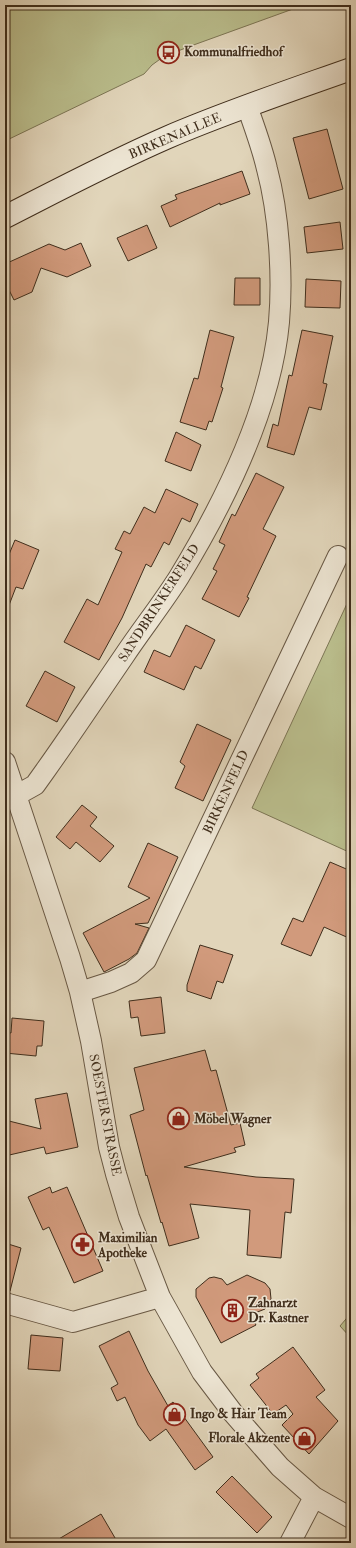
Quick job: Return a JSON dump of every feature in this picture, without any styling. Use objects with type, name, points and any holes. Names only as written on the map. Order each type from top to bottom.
[{"type":"main road","name":"BIRKENALLEE","points":[[5,217],[88,174],[166,138],[247,106],[351,69]]},
{"type":"street","name":"SANDBRINKERFELD","points":[[17,795],[35,785],[178,578],[207,528],[231,479],[259,412],[275,353],[279,321],[279,248],[275,210],[268,169],[247,106]]},
{"type":"street","name":"BIRKENFELD","points":[[80,992],[111,982],[131,973],[146,960],[338,556]]},
{"type":"street","name":"SOESTER STRASSE","points":[[5,762],[80,992],[91,1042],[109,1147],[114,1167],[129,1216],[160,1297],[202,1372],[233,1413],[280,1467],[314,1497],[351,1518]]},
{"type":"street","points":[[5,1303],[73,1322],[160,1297]]},
{"type":"street","points":[[290,1543],[314,1497]]},
{"type":"green space","points":[[5,5],[304,5],[163,57],[152,65],[144,74],[5,141]]},
{"type":"green space","points":[[351,595],[351,853],[252,808]]},
{"type":"green space","points":[[351,1313],[351,1338],[340,1326]]},
{"type":"building","points":[[327,129],[343,189],[309,199],[293,138]]},
{"type":"building","points":[[242,171],[250,194],[220,205],[220,203],[170,227],[161,206],[177,199],[175,195]]},
{"type":"building","points":[[340,222],[343,249],[307,253],[304,227]]},
{"type":"building","points":[[147,225],[157,248],[128,261],[117,238]]},
{"type":"building","points":[[81,243],[91,266],[67,277],[41,268],[32,292],[14,300],[5,282],[5,264],[49,244],[65,250]]},
{"type":"building","points":[[235,278],[260,278],[260,305],[234,305]]},
{"type":"building","points":[[306,279],[341,281],[340,308],[305,307]]},
{"type":"building","points":[[210,330],[234,337],[221,387],[223,388],[212,422],[209,421],[206,430],[180,422],[194,378],[198,379]]},
{"type":"building","points":[[302,330],[333,336],[323,383],[327,384],[321,410],[309,407],[294,455],[267,447],[273,424],[278,426],[289,375],[292,376]]},
{"type":"building","points":[[176,432],[201,445],[191,471],[165,461]]},
{"type":"building","points":[[256,473],[284,487],[263,529],[276,536],[247,597],[249,598],[239,617],[202,599],[217,571],[213,569],[225,545],[219,542],[232,514],[235,516]]},
{"type":"building","points":[[166,489],[198,504],[190,522],[182,518],[169,545],[164,542],[151,567],[146,564],[122,618],[99,660],[64,642],[87,599],[98,605],[122,552],[115,549],[124,531],[130,534],[144,507],[155,513]]},
{"type":"building","points":[[15,540],[39,550],[23,589],[16,587],[6,613],[5,564]]},
{"type":"building","points":[[186,625],[215,640],[201,669],[195,666],[184,690],[144,672],[154,650],[170,657]]},
{"type":"building","points":[[45,671],[75,687],[57,722],[26,706]]},
{"type":"building","points":[[197,724],[231,740],[203,801],[175,788],[185,766],[180,762]]},
{"type":"building","points":[[82,805],[97,817],[90,826],[114,846],[100,862],[76,842],[70,849],[56,837]]},
{"type":"building","points":[[148,843],[178,857],[148,923],[135,924],[149,928],[137,953],[129,959],[104,972],[83,933],[150,898],[128,887]]},
{"type":"building","points":[[330,862],[351,871],[351,939],[324,927],[311,956],[281,944],[293,918],[303,922]]},
{"type":"building","points":[[200,945],[233,955],[223,983],[217,981],[211,999],[187,991],[187,985]]},
{"type":"building","points":[[161,997],[165,1033],[141,1036],[138,1017],[131,1018],[129,1001]]},
{"type":"building","points":[[12,1018],[44,1021],[42,1046],[37,1046],[36,1056],[5,1053],[5,1032],[11,1033]]},
{"type":"building","points":[[205,1050],[211,1071],[216,1070],[231,1125],[240,1123],[245,1145],[234,1148],[236,1152],[184,1167],[256,1177],[294,1179],[291,1213],[285,1212],[281,1258],[247,1255],[250,1210],[190,1204],[199,1238],[169,1246],[147,1175],[146,1176],[130,1115],[144,1110],[134,1068]]},
{"type":"building","points":[[67,1093],[78,1147],[46,1154],[44,1147],[5,1156],[5,1120],[41,1129],[35,1099]]},
{"type":"building","points":[[50,1187],[52,1193],[67,1187],[103,1271],[74,1283],[49,1227],[43,1230],[28,1197]]},
{"type":"building","points":[[5,1243],[21,1248],[10,1291],[5,1290]]},
{"type":"building","name":"Zahnarzt Dr. Kastner","points":[[247,1275],[265,1283],[270,1289],[271,1299],[265,1309],[250,1315],[256,1325],[221,1343],[196,1297],[196,1289],[209,1278],[214,1277],[222,1279],[227,1285]]},
{"type":"building","points":[[129,1331],[148,1371],[168,1406],[173,1402],[213,1457],[195,1470],[166,1429],[150,1441],[138,1425],[125,1397],[117,1401],[111,1388],[118,1384],[99,1346]]},
{"type":"building","points":[[31,1335],[63,1338],[60,1371],[28,1369]]},
{"type":"building","points":[[293,1347],[325,1390],[316,1397],[338,1421],[309,1454],[282,1425],[293,1414],[286,1405],[273,1414],[250,1385],[259,1378],[256,1374]]},
{"type":"building","points":[[232,1476],[272,1517],[257,1533],[216,1492]]},
{"type":"building","points":[[101,1514],[118,1543],[52,1543]]},
{"type":"place","name":"Kommunalfriedhof","points":[[168,52]]},
{"type":"place","name":"Möbel Wagner","points":[[179,1119]]},
{"type":"place","name":"Maximilian Apotheke","points":[[83,1245]]},
{"type":"place","name":"Zahnarzt Dr. Kastner","points":[[233,1310]]},
{"type":"place","name":"Ingo & Hair Team","points":[[175,1414]]},
{"type":"place","name":"Florale Akzente","points":[[305,1438]]}]
